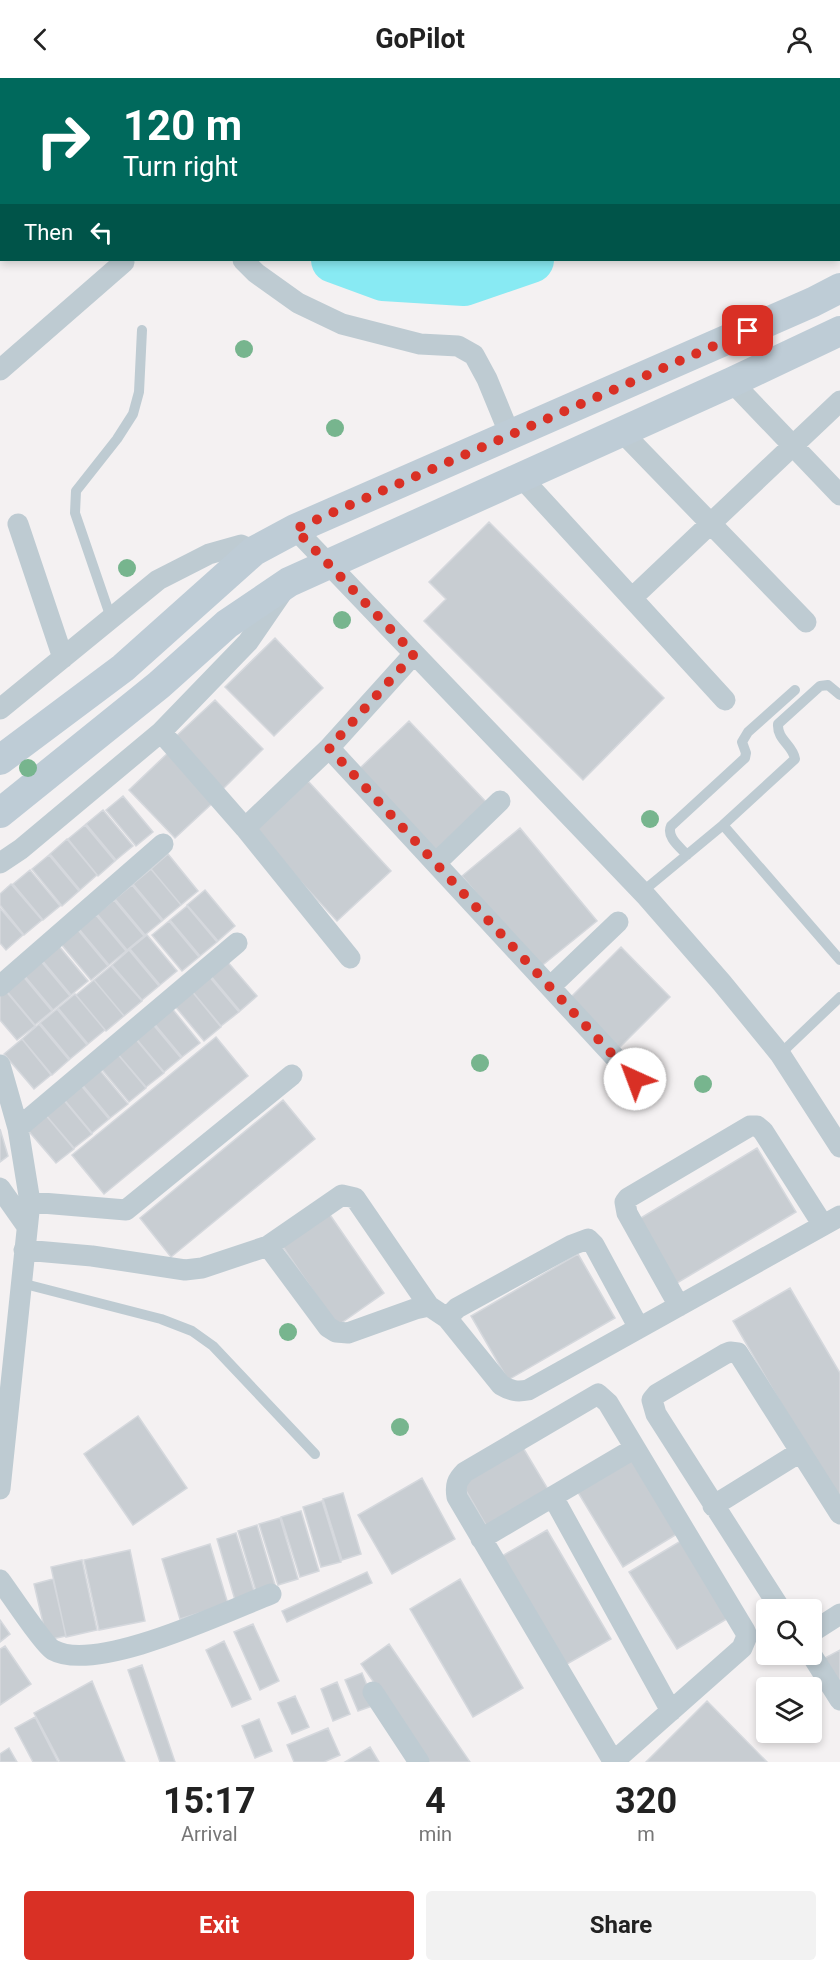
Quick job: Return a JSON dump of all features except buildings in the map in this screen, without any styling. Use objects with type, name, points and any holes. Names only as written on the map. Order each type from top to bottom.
[{"type":"street","points":[[244,261],[256,273],[298,303],[342,324],[420,344],[458,346],[474,355],[487,379],[510,435]]},
{"type":"street","points":[[0,370],[124,262]]},
{"type":"street","points":[[0,760],[123,668],[254,551],[295,529],[813,302],[840,288]]},
{"type":"street","points":[[0,813],[159,685],[227,624],[289,582],[838,335]]},
{"type":"street","points":[[732,382],[840,495]]},
{"type":"street","points":[[632,598],[840,401]]},
{"type":"street","points":[[622,432],[806,622]]},
{"type":"street","points":[[521,477],[725,700]]},
{"type":"street","points":[[18,524],[63,658]]},
{"type":"street","points":[[295,529],[642,892],[722,982],[780,1053],[840,1148]]},
{"type":"street","points":[[0,709],[158,580],[209,554],[241,545],[254,551]]},
{"type":"street","points":[[0,863],[21,849],[161,732],[248,642],[289,582]]},
{"type":"street","points":[[245,828],[329,748],[414,654]]},
{"type":"street","points":[[161,732],[245,828],[351,958]]},
{"type":"street","points":[[329,748],[635,1079]]},
{"type":"street","points":[[436,863],[500,801]]},
{"type":"street","points":[[0,986],[163,844]]},
{"type":"street","points":[[550,987],[618,922]]},
{"type":"street","points":[[18,1128],[237,943]]},
{"type":"street","points":[[0,1065],[18,1128],[30,1202],[5,1395],[0,1489]]},
{"type":"street","points":[[30,1202],[126,1210],[292,1075]]},
{"type":"street","points":[[24,1250],[92,1256],[185,1270],[202,1268],[268,1246],[342,1195],[349,1195],[355,1198],[438,1312],[501,1385],[519,1392],[528,1390],[832,1221],[757,1126],[750,1126],[628,1198],[625,1202],[627,1213],[679,1306]]},
{"type":"street","points":[[0,1188],[26,1226]]},
{"type":"street","points":[[268,1246],[328,1327],[336,1332],[348,1333],[415,1309],[438,1312],[457,1308],[572,1245],[588,1239],[594,1245],[639,1328]]},
{"type":"street","points":[[774,1599],[656,1414],[652,1407],[652,1400],[657,1394],[725,1354],[735,1352],[743,1359],[840,1514]]},
{"type":"street","points":[[598,1394],[608,1403],[747,1636],[742,1648],[613,1762],[482,1539],[457,1497],[456,1482],[459,1478],[465,1472],[598,1394]]},
{"type":"street","points":[[482,1539],[635,1448]]},
{"type":"street","points":[[713,1506],[800,1452]]},
{"type":"street","points":[[553,1497],[671,1711]]},
{"type":"street","points":[[0,1580],[51,1649],[72,1657],[136,1647],[271,1594]]},
{"type":"street","points":[[822,1626],[840,1614]]},
{"type":"street","points":[[817,1665],[840,1701]]},
{"type":"street","points":[[373,1692],[419,1762]]},
{"type":"lane","points":[[111,618],[75,513],[76,491],[117,439],[133,414],[140,392],[142,330]]},
{"type":"lane","points":[[642,892],[723,825],[795,759],[792,750],[779,735],[778,724],[820,686],[828,685],[840,695]]},
{"type":"lane","points":[[687,855],[670,835],[671,826],[745,758],[746,753],[742,742],[748,732],[795,690]]},
{"type":"lane","points":[[723,825],[840,960]]},
{"type":"lane","points":[[780,1053],[840,997]]},
{"type":"lane","points":[[21,1283],[161,1319],[192,1331],[213,1346],[315,1454]]},
{"type":"waterway","points":[[337,261],[383,278],[464,283],[528,261]]},
{"type":"route","points":[[635,1079],[329,748],[414,654],[295,529],[748,331]]}]
